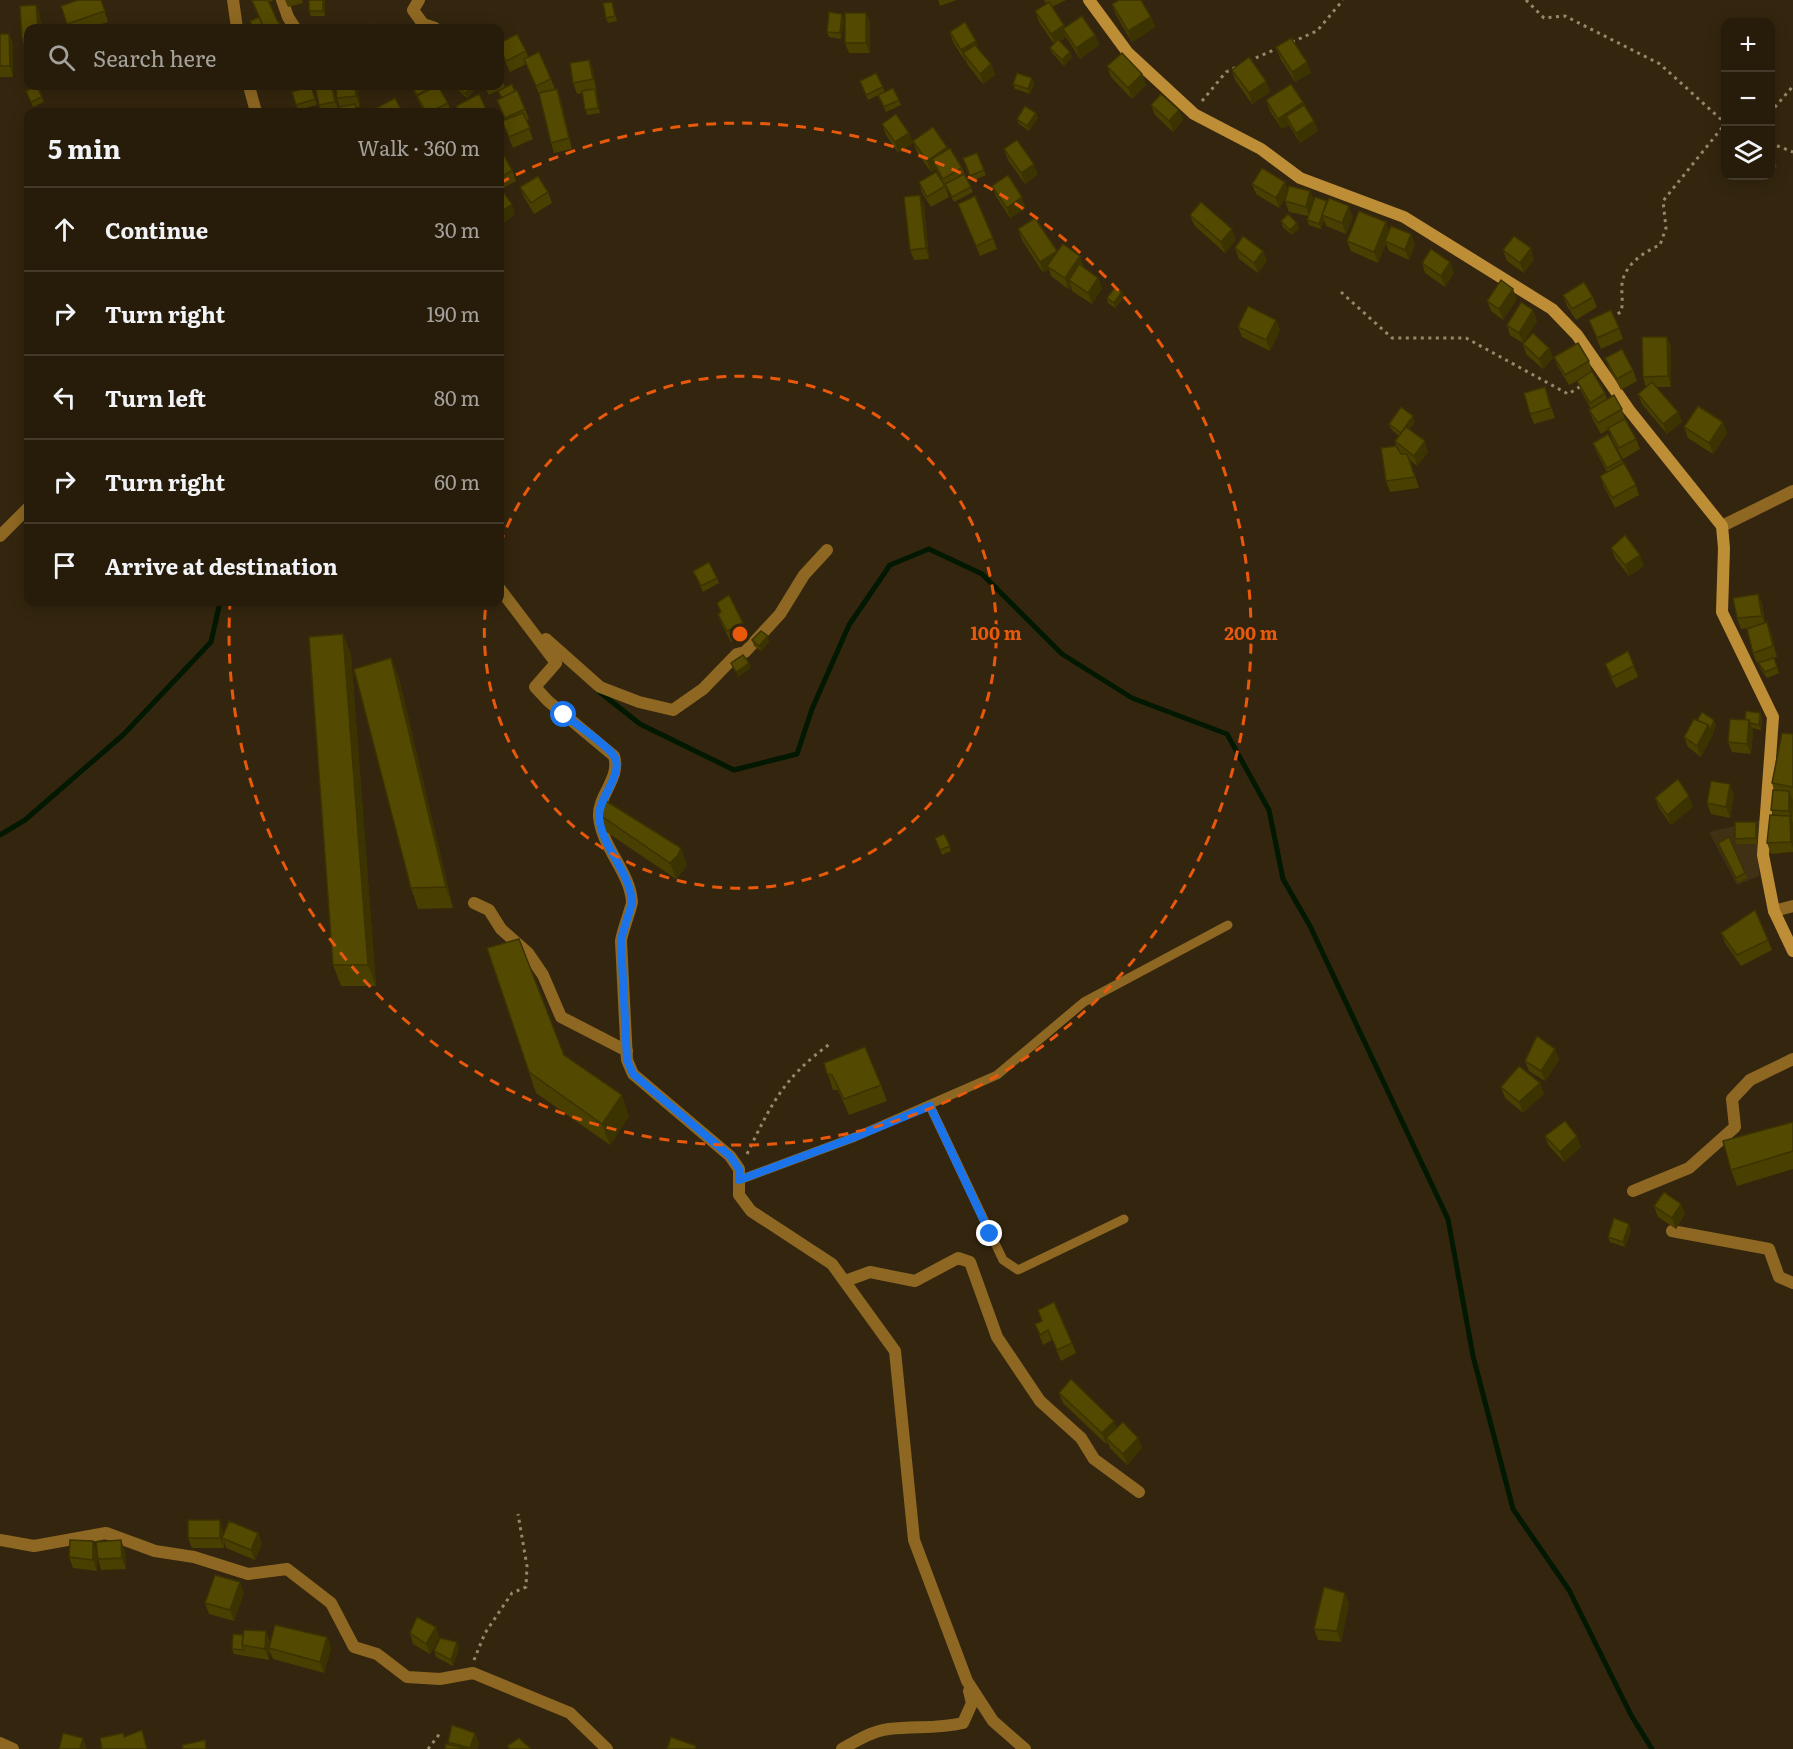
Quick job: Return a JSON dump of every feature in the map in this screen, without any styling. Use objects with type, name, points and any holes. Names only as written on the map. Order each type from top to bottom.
[{"type":"street","points":[[233,0],[236,24]]},
{"type":"street","points":[[282,0],[288,18],[293,24]]},
{"type":"street","points":[[419,0],[413,10],[423,24]]},
{"type":"street","points":[[1089,0],[1128,53],[1194,114],[1261,148],[1300,178],[1404,217],[1552,309],[1577,335],[1602,373],[1722,526],[1724,548],[1722,612],[1773,717],[1763,855],[1774,911],[1793,951]]},
{"type":"street","points":[[250,90],[255,108]]},
{"type":"street","points":[[1722,526],[1793,491]]},
{"type":"street","points":[[0,536],[24,512]]},
{"type":"street","points":[[513,607],[600,687],[639,702],[674,710],[703,689],[737,654],[745,652],[780,614],[804,575],[827,550]]},
{"type":"street","points":[[504,595],[556,663],[536,687],[548,701],[614,756],[617,766],[598,813],[601,827],[630,892],[633,905],[624,922],[621,941],[627,1051],[633,1074],[730,1156],[739,1175],[739,1195],[751,1211],[832,1264],[895,1351],[914,1540],[967,1681],[972,1703],[963,1723],[938,1729],[888,1729],[863,1737],[842,1749]]},
{"type":"street","points":[[474,903],[489,910],[501,929],[528,953],[543,975],[561,1017],[627,1051]]},
{"type":"street","points":[[1774,911],[1793,906]]},
{"type":"street","points":[[1634,1191],[1689,1168],[1735,1127],[1732,1099],[1750,1080],[1793,1059]]},
{"type":"street","points":[[1672,1231],[1769,1248],[1779,1277],[1793,1283]]},
{"type":"street","points":[[845,1281],[870,1272],[915,1281],[958,1258],[970,1262],[997,1337],[1040,1401],[1081,1438],[1095,1459],[1139,1492]]},
{"type":"street","points":[[0,1540],[34,1546],[106,1533],[155,1551],[194,1557],[248,1574],[287,1569],[331,1603],[354,1647],[377,1654],[406,1677],[440,1679],[473,1673],[570,1713],[607,1749]]},
{"type":"street","points":[[967,1681],[993,1720],[1025,1749]]},
{"type":"street","points":[[0,1743],[13,1749]]},
{"type":"lane","points":[[739,1175],[855,1137],[997,1075],[1084,1002],[1228,925]]},
{"type":"lane","points":[[930,1106],[1003,1260],[1018,1270],[1124,1219]]},
{"type":"path","points":[[1194,114],[1210,89],[1226,72],[1317,30],[1343,0]]},
{"type":"path","points":[[1526,0],[1544,18],[1565,16],[1660,64],[1721,120]]},
{"type":"path","points":[[1775,107],[1793,86]]},
{"type":"path","points":[[1604,321],[1622,312],[1624,302],[1622,279],[1641,253],[1660,245],[1666,228],[1663,201],[1723,126]]},
{"type":"path","points":[[1775,145],[1793,152]]},
{"type":"path","points":[[1341,292],[1392,338],[1466,338],[1568,394],[1602,373]]},
{"type":"path","points":[[739,1175],[779,1090],[806,1061],[831,1043]]},
{"type":"path","points":[[473,1673],[474,1656],[485,1634],[512,1593],[526,1587],[527,1566],[518,1514]]},
{"type":"path","points":[[428,1749],[441,1732]]},
{"type":"shaded area","points":[[1761,820],[1759,876],[1737,885],[1709,832]]},
{"type":"building","points":[[78,0],[101,0],[105,11],[67,24],[61,6]]},
{"type":"building","points":[[252,0],[268,0],[280,24],[262,24]]},
{"type":"building","points":[[309,0],[323,0],[323,11],[309,11]]},
{"type":"building","points":[[1119,0],[1141,0],[1151,17],[1128,31],[1112,4]]},
{"type":"building","points":[[612,2],[615,16],[606,18],[603,3]]},
{"type":"building","points":[[1049,2],[1064,25],[1051,34],[1035,11]]},
{"type":"building","points":[[36,5],[38,24],[24,24],[24,39],[22,39],[20,6]]},
{"type":"building","points":[[829,12],[842,14],[840,33],[827,32]]},
{"type":"building","points":[[845,13],[866,13],[866,43],[845,43]]},
{"type":"building","points":[[1082,16],[1095,35],[1076,48],[1063,29]]},
{"type":"building","points":[[259,17],[262,24],[251,24],[250,21]]},
{"type":"building","points":[[965,22],[976,41],[961,50],[950,32]]},
{"type":"building","points":[[0,34],[9,34],[10,66],[0,66]]},
{"type":"building","points":[[517,34],[526,51],[506,61],[504,41]]},
{"type":"building","points":[[1291,38],[1307,62],[1292,72],[1276,47]]},
{"type":"building","points":[[1058,39],[1070,52],[1062,60],[1050,48]]},
{"type":"building","points":[[975,45],[991,64],[980,74],[963,53]]},
{"type":"building","points":[[539,52],[551,79],[536,86],[524,59]]},
{"type":"building","points":[[1122,53],[1142,74],[1128,88],[1107,66]]},
{"type":"building","points":[[1249,57],[1266,81],[1249,93],[1232,70]]},
{"type":"building","points":[[589,60],[593,79],[573,83],[570,63]]},
{"type":"building","points":[[876,73],[883,87],[866,95],[860,81]]},
{"type":"building","points":[[1017,73],[1032,78],[1028,89],[1013,84]]},
{"type":"building","points":[[512,84],[515,92],[502,98],[498,91]]},
{"type":"building","points":[[1291,84],[1303,102],[1278,119],[1266,100]]},
{"type":"building","points":[[893,88],[899,100],[884,107],[878,95]]},
{"type":"building","points":[[557,89],[569,138],[551,143],[539,93]]},
{"type":"building","points":[[595,89],[598,108],[585,110],[582,91]]},
{"type":"building","points":[[39,90],[42,97],[31,102],[26,91]]},
{"type":"building","points":[[312,90],[315,99],[296,105],[292,92]]},
{"type":"building","points":[[316,90],[333,90],[335,102],[319,105]]},
{"type":"building","points":[[336,90],[355,90],[356,96],[337,98]]},
{"type":"building","points":[[414,90],[426,90],[417,95]]},
{"type":"building","points":[[428,90],[440,90],[448,103],[438,108],[424,108],[417,96]]},
{"type":"building","points":[[517,90],[525,109],[505,118],[504,108],[501,108],[497,100]]},
{"type":"building","points":[[479,94],[486,108],[457,108],[456,106]]},
{"type":"building","points":[[1161,94],[1179,110],[1169,121],[1151,105]]},
{"type":"building","points":[[395,98],[400,108],[377,108]]},
{"type":"building","points":[[355,104],[356,108],[339,108]]},
{"type":"building","points":[[1304,105],[1314,121],[1296,133],[1286,116]]},
{"type":"building","points":[[1025,106],[1036,113],[1027,126],[1017,119]]},
{"type":"building","points":[[523,113],[530,128],[509,137],[504,120]]},
{"type":"building","points":[[896,114],[909,133],[895,142],[882,124]]},
{"type":"building","points":[[933,127],[947,147],[927,161],[913,141]]},
{"type":"building","points":[[1017,140],[1034,164],[1021,173],[1004,149]]},
{"type":"building","points":[[950,148],[962,168],[943,179],[932,159]]},
{"type":"building","points":[[977,153],[984,170],[970,176],[963,158]]},
{"type":"building","points":[[504,155],[512,170],[504,175]]},
{"type":"building","points":[[1262,168],[1285,182],[1276,198],[1252,184]]},
{"type":"building","points":[[936,172],[945,186],[927,197],[919,182]]},
{"type":"building","points":[[964,174],[971,187],[952,197],[945,184]]},
{"type":"building","points":[[1008,175],[1022,197],[1007,208],[992,186]]},
{"type":"building","points":[[538,176],[548,192],[531,203],[520,187]]},
{"type":"building","points":[[1289,186],[1310,191],[1306,207],[1285,201]]},
{"type":"building","points":[[504,193],[512,204],[504,210]]},
{"type":"building","points":[[920,195],[926,248],[910,250],[904,197]]},
{"type":"building","points":[[975,196],[993,238],[976,246],[958,204]]},
{"type":"building","points":[[1315,197],[1327,201],[1319,224],[1307,220]]},
{"type":"building","points":[[1329,198],[1349,206],[1342,223],[1322,215]]},
{"type":"building","points":[[1201,202],[1232,229],[1221,242],[1190,215]]},
{"type":"building","points":[[1359,211],[1386,222],[1374,252],[1347,241]]},
{"type":"building","points":[[1288,214],[1297,223],[1290,230],[1281,221]]},
{"type":"building","points":[[1035,218],[1057,251],[1040,262],[1018,229]]},
{"type":"building","points":[[1391,226],[1411,234],[1405,250],[1385,241]]},
{"type":"building","points":[[1243,236],[1263,251],[1254,263],[1235,248]]},
{"type":"building","points":[[1514,236],[1531,248],[1520,263],[1503,250]]},
{"type":"building","points":[[1063,244],[1080,256],[1065,278],[1047,266]]},
{"type":"building","points":[[1431,249],[1450,262],[1441,276],[1422,263]]},
{"type":"building","points":[[1079,264],[1098,278],[1088,293],[1069,280]]},
{"type":"building","points":[[1501,280],[1513,289],[1499,309],[1487,301]]},
{"type":"building","points":[[1584,282],[1593,297],[1572,309],[1563,295]]},
{"type":"building","points":[[1115,287],[1122,292],[1114,303],[1107,298]]},
{"type":"building","points":[[1521,302],[1533,310],[1519,333],[1507,325]]},
{"type":"building","points":[[1248,306],[1276,320],[1266,340],[1238,327]]},
{"type":"building","points":[[1611,310],[1619,328],[1597,338],[1589,320]]},
{"type":"building","points":[[1533,333],[1549,348],[1539,359],[1523,344]]},
{"type":"building","points":[[1642,337],[1667,337],[1668,376],[1643,377]]},
{"type":"building","points":[[1578,343],[1589,361],[1565,375],[1554,357]]},
{"type":"building","points":[[1622,349],[1633,370],[1617,379],[1605,358]]},
{"type":"building","points":[[1592,371],[1605,393],[1590,403],[1577,381]]},
{"type":"building","points":[[1652,382],[1678,412],[1663,424],[1638,394]]},
{"type":"building","points":[[1545,387],[1551,408],[1530,414],[1524,393]]},
{"type":"building","points":[[1614,395],[1622,409],[1598,423],[1589,410]]},
{"type":"building","points":[[1698,406],[1723,422],[1709,443],[1684,427]]},
{"type":"building","points":[[1401,407],[1413,416],[1401,433],[1389,424]]},
{"type":"building","points":[[1625,419],[1636,439],[1619,448],[1608,428]]},
{"type":"building","points":[[1406,427],[1425,441],[1414,456],[1395,441]]},
{"type":"building","points":[[1608,434],[1622,460],[1607,468],[1593,443]]},
{"type":"building","points":[[1396,446],[1401,454],[1407,454],[1415,477],[1386,481],[1381,448]]},
{"type":"building","points":[[1624,463],[1636,485],[1612,498],[1600,476]]},
{"type":"building","points":[[1625,535],[1640,555],[1625,565],[1611,548]]},
{"type":"building","points":[[709,562],[717,578],[701,586],[693,571]]},
{"type":"building","points":[[1758,594],[1762,616],[1737,618],[1733,598]]},
{"type":"building","points":[[729,595],[743,623],[727,631],[718,614],[721,612],[717,603]]},
{"type":"building","points":[[1767,622],[1773,646],[1753,653],[1747,629]]},
{"type":"building","points":[[761,631],[768,636],[759,646],[752,640]]},
{"type":"building","points":[[343,634],[368,965],[333,965],[309,637]]},
{"type":"building","points":[[1628,651],[1634,666],[1612,677],[1605,664]]},
{"type":"building","points":[[743,655],[749,663],[736,672],[731,663]]},
{"type":"building","points":[[391,658],[446,887],[411,888],[354,669]]},
{"type":"building","points":[[1774,658],[1777,667],[1765,672],[1758,663]]},
{"type":"building","points":[[1746,711],[1760,713],[1759,725],[1745,720]]},
{"type":"building","points":[[1702,712],[1714,720],[1710,730],[1708,725],[1697,720]]},
{"type":"building","points":[[1694,719],[1708,725],[1697,746],[1684,737]]},
{"type":"building","points":[[1730,719],[1749,720],[1747,744],[1728,742]]},
{"type":"building","points":[[1782,733],[1793,734],[1793,787],[1772,783]]},
{"type":"building","points":[[1678,779],[1689,796],[1667,815],[1655,798]]},
{"type":"building","points":[[1711,781],[1730,784],[1726,807],[1707,803]]},
{"type":"building","points":[[1773,790],[1789,791],[1789,811],[1771,810]]},
{"type":"building","points":[[606,801],[681,848],[678,855],[670,863],[600,815]]},
{"type":"building","points":[[1770,815],[1790,816],[1791,842],[1767,843]]},
{"type":"building","points":[[1735,822],[1756,822],[1756,838],[1735,839]]},
{"type":"building","points":[[944,834],[950,846],[940,850],[935,838]]},
{"type":"building","points":[[1729,837],[1745,873],[1736,878],[1718,843]]},
{"type":"building","points":[[1755,910],[1768,940],[1737,955],[1721,933]]},
{"type":"building","points":[[519,939],[564,1055],[622,1095],[602,1124],[529,1072],[487,948]]},
{"type":"building","points":[[1537,1036],[1555,1049],[1541,1071],[1525,1061]]},
{"type":"building","points":[[865,1047],[881,1085],[844,1099],[832,1075],[827,1074],[824,1063]]},
{"type":"building","points":[[1519,1066],[1540,1083],[1519,1102],[1501,1087]]},
{"type":"building","points":[[1565,1121],[1577,1136],[1560,1152],[1545,1136]]},
{"type":"building","points":[[1793,1122],[1793,1151],[1731,1170],[1723,1141]]},
{"type":"building","points":[[1664,1192],[1681,1204],[1672,1218],[1654,1206]]},
{"type":"building","points":[[1614,1218],[1629,1224],[1623,1242],[1608,1237]]},
{"type":"building","points":[[1054,1302],[1072,1343],[1057,1350],[1048,1330],[1040,1335],[1035,1324],[1042,1321],[1038,1310]]},
{"type":"building","points":[[1071,1379],[1114,1421],[1102,1433],[1059,1393]]},
{"type":"building","points":[[1123,1422],[1138,1438],[1123,1454],[1106,1438]]},
{"type":"building","points":[[188,1520],[220,1520],[220,1538],[188,1538]]},
{"type":"building","points":[[229,1521],[258,1533],[251,1550],[222,1538]]},
{"type":"building","points":[[70,1540],[93,1541],[93,1560],[69,1557]]},
{"type":"building","points":[[121,1540],[122,1558],[98,1559],[96,1542]]},
{"type":"building","points":[[215,1575],[240,1582],[230,1610],[205,1603]]},
{"type":"building","points":[[1324,1587],[1345,1593],[1337,1631],[1314,1629]]},
{"type":"building","points":[[417,1617],[436,1627],[426,1644],[410,1633]]},
{"type":"building","points":[[275,1625],[327,1637],[320,1662],[269,1648]]},
{"type":"building","points":[[244,1630],[266,1631],[265,1649],[242,1645]]},
{"type":"building","points":[[233,1634],[243,1635],[244,1650],[232,1649]]},
{"type":"building","points":[[440,1638],[457,1642],[451,1660],[434,1651]]},
{"type":"building","points":[[452,1725],[475,1733],[470,1748],[448,1742]]},
{"type":"building","points":[[142,1730],[147,1749],[102,1749],[100,1738],[123,1733],[124,1737]]},
{"type":"building","points":[[63,1733],[83,1738],[80,1749],[59,1749]]},
{"type":"building","points":[[671,1737],[696,1746],[695,1749],[667,1749]]},
{"type":"building","points":[[519,1738],[531,1749],[510,1749],[507,1746]]},
{"type":"building","points":[[205,1740],[206,1749],[183,1749],[182,1745]]},
{"type":"building","points":[[446,1744],[468,1749],[445,1749]]},
{"type":"waterway","points":[[597,690],[640,724],[734,770],[797,754],[812,709],[849,625],[890,565],[929,549],[982,574],[1062,654],[1132,698],[1227,734],[1269,810],[1283,879],[1310,926],[1448,1219],[1473,1356],[1513,1509],[1569,1590],[1631,1715],[1652,1749]]},
{"type":"waterway","points":[[0,835],[25,820],[123,735],[211,642],[219,606]]},
{"type":"route","points":[[564,715],[614,756],[617,766],[598,813],[601,827],[630,892],[633,905],[624,922],[621,941],[627,1060],[633,1074],[730,1156],[739,1169],[739,1180],[855,1137],[930,1106],[990,1234]]}]
